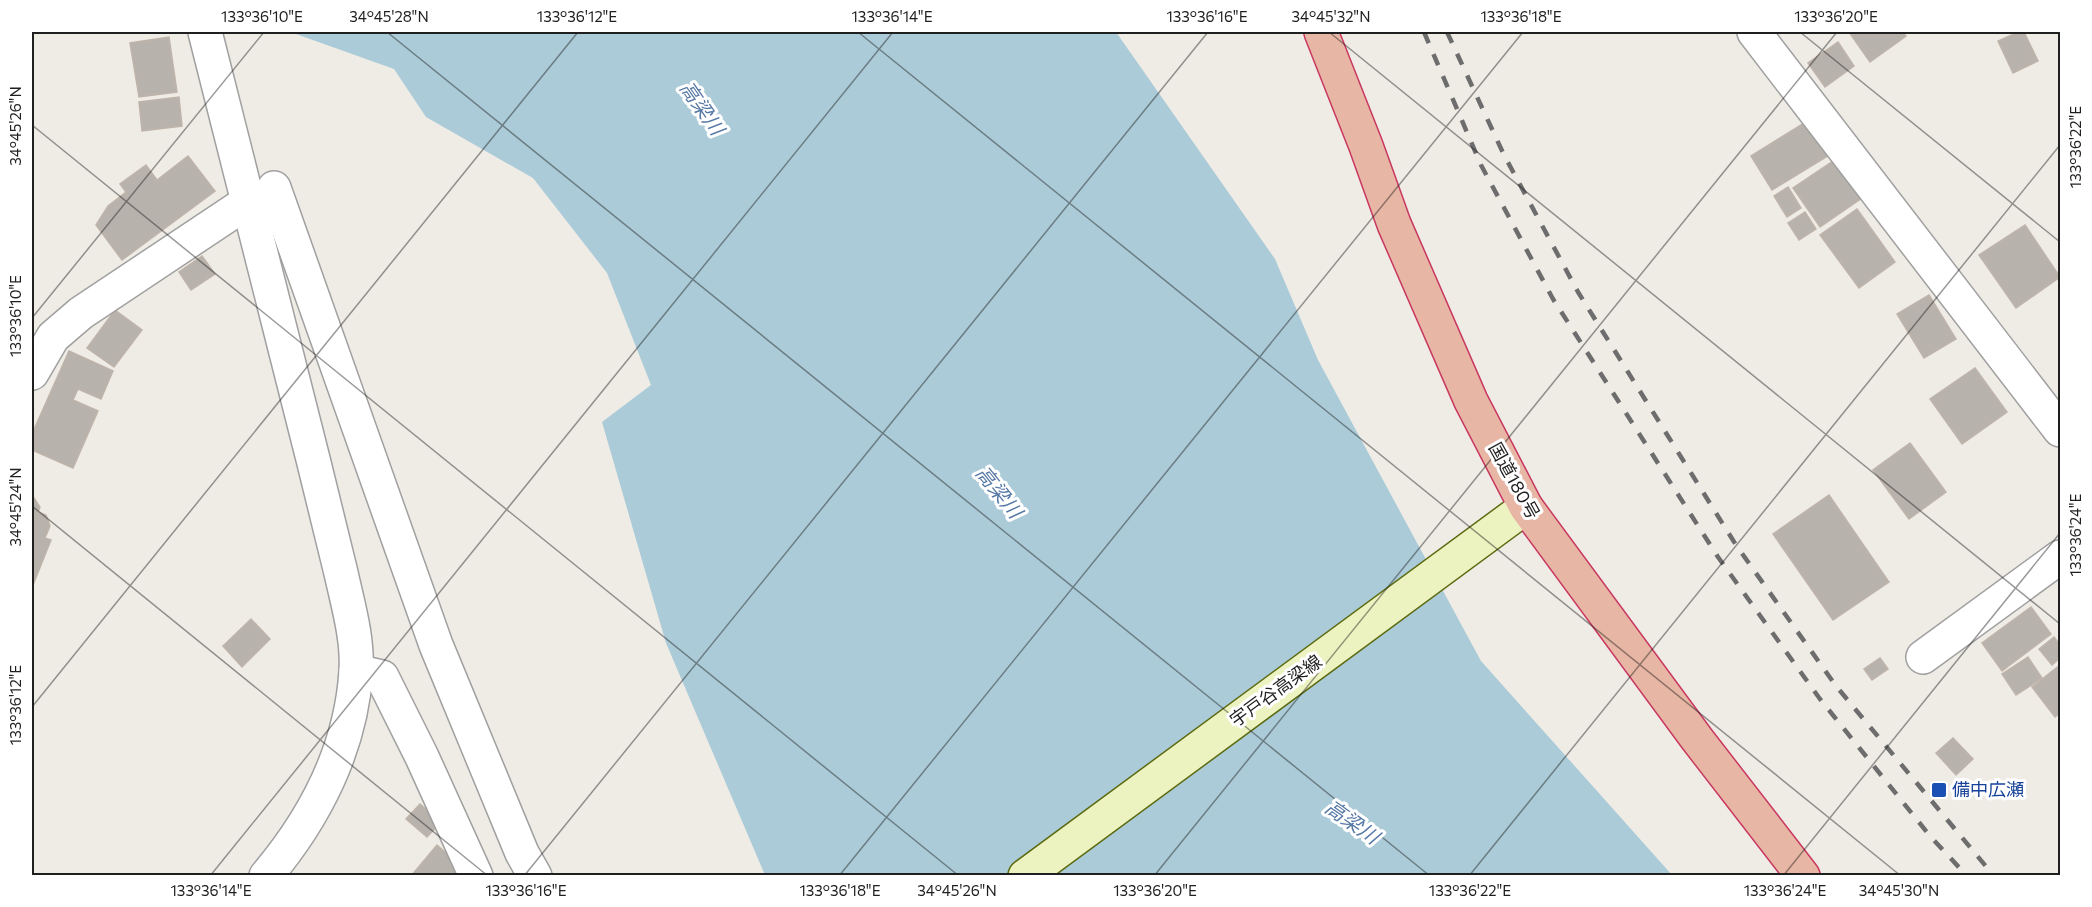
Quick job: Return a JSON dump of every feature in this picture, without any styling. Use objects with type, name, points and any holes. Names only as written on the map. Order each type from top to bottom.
[{"type":"highway","name":"国道180号","points":[[1321,32],[1394,224],[1471,401],[1526,507],[1697,739],[1803,876]]},
{"type":"main road","name":"宇戸谷高梁線","points":[[1025,876],[1526,507]]},
{"type":"street","points":[[205,32],[261,194],[436,645],[522,853],[535,876]]},
{"type":"street","points":[[1754,32],[2061,430]]},
{"type":"street","points":[[32,373],[53,337],[81,314],[261,194]]},
{"type":"street","points":[[261,194],[351,619],[356,671],[347,730],[322,794],[290,847],[266,876]]},
{"type":"street","points":[[1923,657],[2061,557]]},
{"type":"street","points":[[356,671],[382,676],[476,876]]},
{"type":"water","name":"高梁川","points":[[296,32],[1116,32],[1275,259],[1318,360],[1481,661],[1672,875],[765,875],[666,643],[602,422],[651,385],[607,273],[533,178],[426,117],[394,69],[296,34]]},
{"type":"building","points":[[1849,32],[1903,32],[1906,36],[1870,62]]},
{"type":"building","points":[[2018,32],[2024,32],[2038,61],[2013,73],[1998,41]]},
{"type":"building","points":[[169,37],[177,92],[139,97],[130,43]]},
{"type":"building","points":[[1838,42],[1854,66],[1825,87],[1808,63]]},
{"type":"building","points":[[179,97],[182,126],[142,131],[139,102]]},
{"type":"building","points":[[1809,120],[1831,154],[1772,190],[1751,156]]},
{"type":"building","points":[[188,156],[215,191],[122,260],[96,225],[108,206],[126,192],[120,184],[146,165],[157,180]]},
{"type":"building","points":[[1836,159],[1862,198],[1820,227],[1793,188]]},
{"type":"building","points":[[1788,187],[1801,208],[1787,217],[1774,196]]},
{"type":"building","points":[[1857,209],[1895,262],[1859,288],[1820,235]]},
{"type":"building","points":[[1805,212],[1816,229],[1799,240],[1788,223]]},
{"type":"building","points":[[2025,225],[2060,277],[2016,308],[1979,255]]},
{"type":"building","points":[[202,256],[215,274],[191,290],[179,272]]},
{"type":"building","points":[[1929,295],[1956,339],[1924,358],[1897,314]]},
{"type":"building","points":[[115,310],[142,330],[114,367],[87,348]]},
{"type":"building","points":[[69,351],[113,371],[101,399],[78,389],[73,400],[98,411],[73,468],[32,450],[32,434]]},
{"type":"building","points":[[1975,368],[2007,412],[1962,444],[1930,399]]},
{"type":"building","points":[[1910,443],[1946,492],[1909,519],[1873,470]]},
{"type":"building","points":[[32,495],[40,507],[38,512],[46,515],[50,526],[45,538],[51,540],[33,585]]},
{"type":"building","points":[[1829,495],[1889,582],[1833,620],[1773,534]]},
{"type":"building","points":[[2031,607],[2051,634],[2002,671],[1982,643]]},
{"type":"building","points":[[251,619],[270,639],[242,667],[223,646]]},
{"type":"building","points":[[2054,637],[2060,645],[2060,658],[2052,665],[2039,649]]},
{"type":"building","points":[[2028,657],[2042,678],[2016,695],[2002,674]]},
{"type":"building","points":[[1880,658],[1888,669],[1872,680],[1864,669]]},
{"type":"building","points":[[2060,665],[2060,713],[2055,717],[2032,687]]},
{"type":"building","points":[[1953,738],[1973,759],[1956,775],[1936,753]]},
{"type":"building","points":[[420,804],[441,822],[427,837],[406,819]]},
{"type":"building","points":[[437,845],[466,870],[461,876],[411,876]]},
{"type":"railway","points":[[1424,32],[1481,165],[1553,299],[1718,557],[1820,699],[1930,836],[1967,876]]},
{"type":"railway","points":[[1447,32],[1504,155],[1578,292],[1736,545],[1836,686],[1994,876]]},
{"type":"place","name":"備中広瀬","points":[[1939,790]]}]
